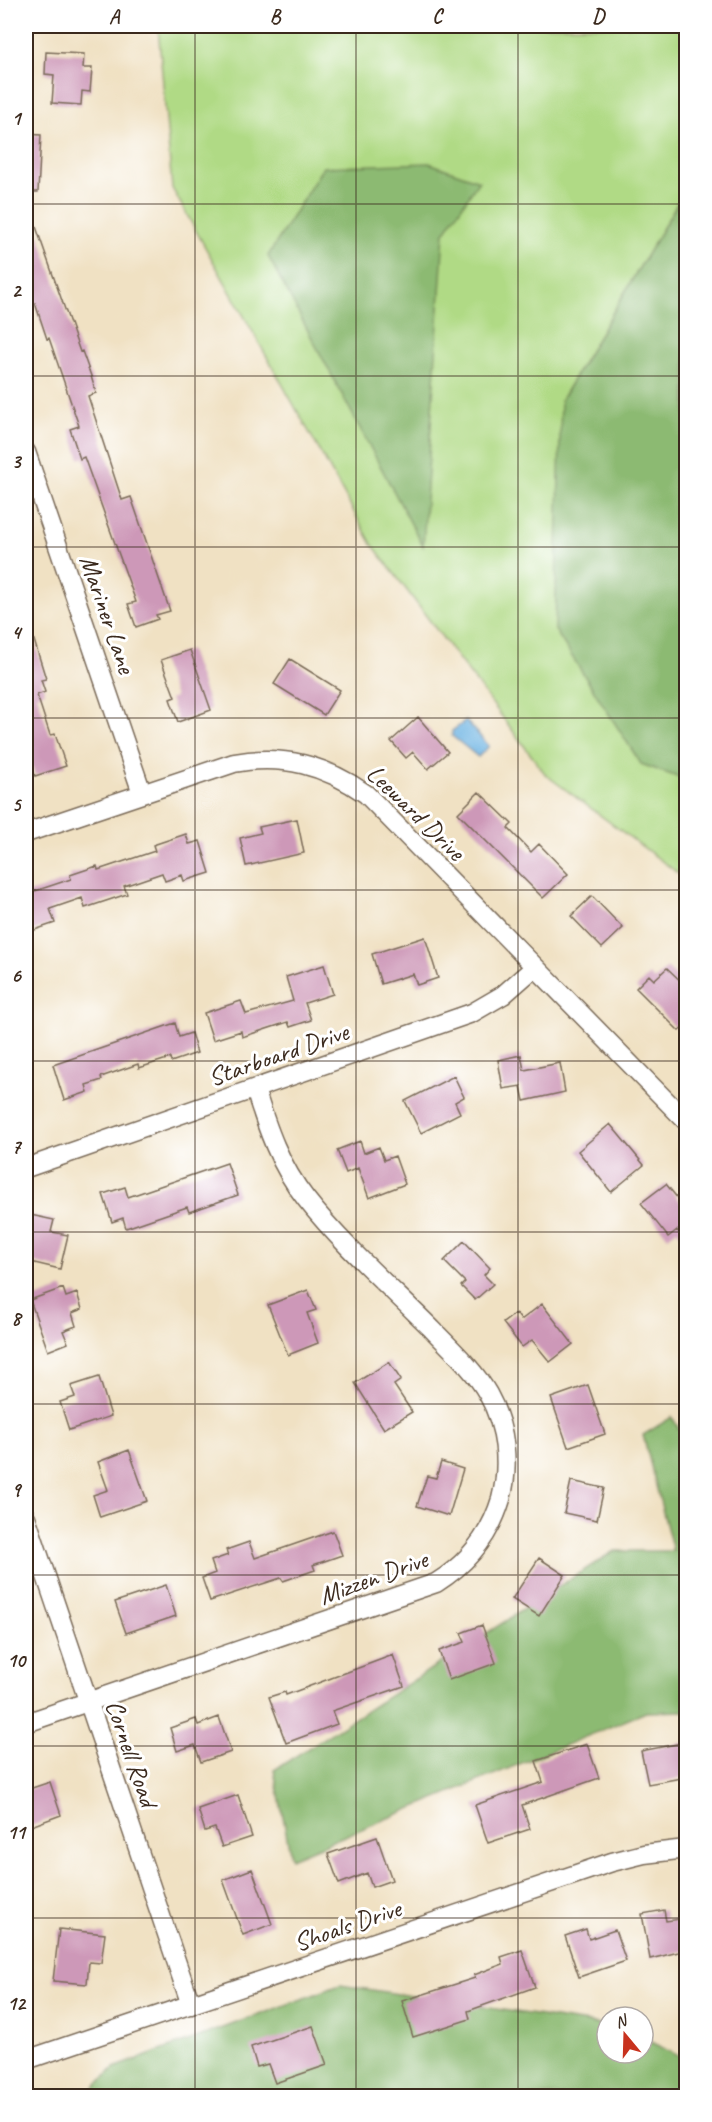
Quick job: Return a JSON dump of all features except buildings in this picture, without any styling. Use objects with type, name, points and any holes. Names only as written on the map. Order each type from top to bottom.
[{"type":"street","name":"Mariner Lane","points":[[26,452],[141,793]]},
{"type":"street","name":"Leeward Drive","points":[[26,833],[234,762],[250,760],[301,762],[335,774],[366,794],[687,1120]]},
{"type":"street","name":"Starboard Drive","points":[[26,1168],[472,1013],[503,995],[536,967]]},
{"type":"street","name":"Mizzen Drive","points":[[26,1723],[436,1583],[460,1566],[483,1540],[497,1511],[503,1491],[507,1459],[500,1422],[489,1395],[463,1360],[304,1196],[274,1145],[255,1089]]},
{"type":"street","name":"Cornell Road","points":[[26,1517],[191,2005]]},
{"type":"street","name":"Shoals Drive","points":[[26,2060],[612,1862],[644,1854],[687,1849]]},
{"type":"green space","points":[[158,26],[686,26],[686,189],[561,400],[641,764],[686,780],[686,879],[546,775],[372,544],[172,188]]},
{"type":"green space","points":[[429,163],[479,181],[444,233],[423,546],[268,256],[323,167]]},
{"type":"green space","points":[[686,189],[686,780],[641,764],[555,630],[561,400]]},
{"type":"green space","points":[[672,1417],[686,1441],[686,1711],[646,1712],[291,1858],[274,1770],[614,1551],[673,1551],[643,1435]]},
{"type":"green space","points":[[340,1985],[595,2024],[595,2065],[655,2065],[655,2044],[686,2060],[686,2096],[86,2096],[114,2068]]},
{"type":"water","points":[[466,721],[489,746],[478,757],[452,736],[452,731]]}]
